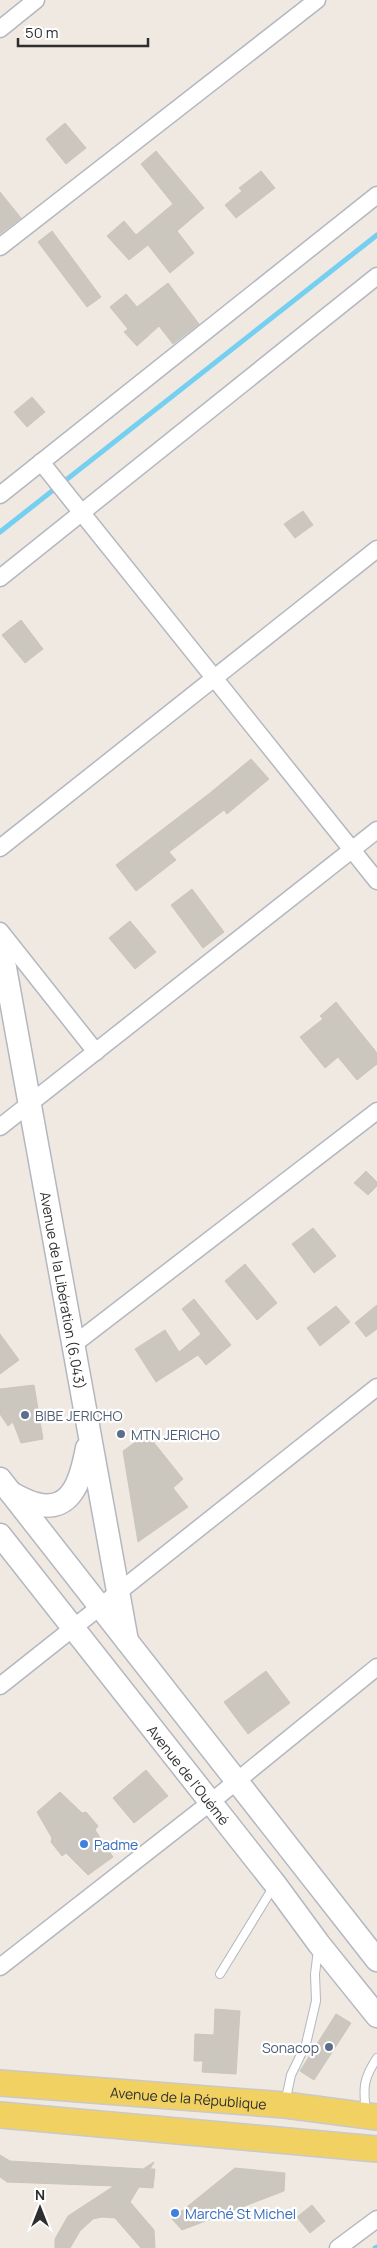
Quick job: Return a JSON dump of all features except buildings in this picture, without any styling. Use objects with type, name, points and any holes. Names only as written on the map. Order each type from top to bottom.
[{"type":"main road","name":"Avenue de la Libération (6.043)","points":[[0,940],[127,1641]]},
{"type":"main road","points":[[5,1486],[38,1504],[54,1504],[70,1495],[80,1479],[90,1437]]},
{"type":"main road","points":[[5,1486],[236,1781],[374,1949]]},
{"type":"main road","name":"Avenue de l'Ouémé","points":[[0,1535],[377,2016]]},
{"type":"main road","name":"Avenue de la République","points":[[0,2084],[285,2105],[372,2116]]},
{"type":"main road","points":[[0,2115],[377,2149]]},
{"type":"street","points":[[0,29],[36,0]]},
{"type":"street","points":[[0,247],[317,0]]},
{"type":"street","points":[[0,495],[377,195]]},
{"type":"street","points":[[0,578],[377,276]]},
{"type":"street","points":[[41,462],[377,881]]},
{"type":"street","points":[[0,848],[377,550]]},
{"type":"street","points":[[0,1128],[377,830]]},
{"type":"street","points":[[0,931],[96,1052]]},
{"type":"street","points":[[73,1346],[377,1111]]},
{"type":"street","points":[[0,1686],[377,1387]]},
{"type":"street","points":[[0,1968],[211,1802],[377,1667]]},
{"type":"street","points":[[338,2248],[377,2219]]},
{"type":"lane","points":[[220,1974],[275,1884]]},
{"type":"lane","points":[[285,2105],[291,2075],[306,2044],[316,2001],[315,1974],[319,1944]]},
{"type":"lane","points":[[372,2116],[363,2090],[367,2072],[377,2058]]},
{"type":"waterway","points":[[0,532],[377,235]]},
{"type":"place","name":"BIBE JERICHO","points":[[25,1415]]},
{"type":"place","name":"MTN JERICHO","points":[[121,1434]]},
{"type":"place","name":"Padme","points":[[84,1844]]},
{"type":"place","name":"Sonacop","points":[[329,2047]]},
{"type":"place","name":"Marché St Michel","points":[[175,2213]]}]
